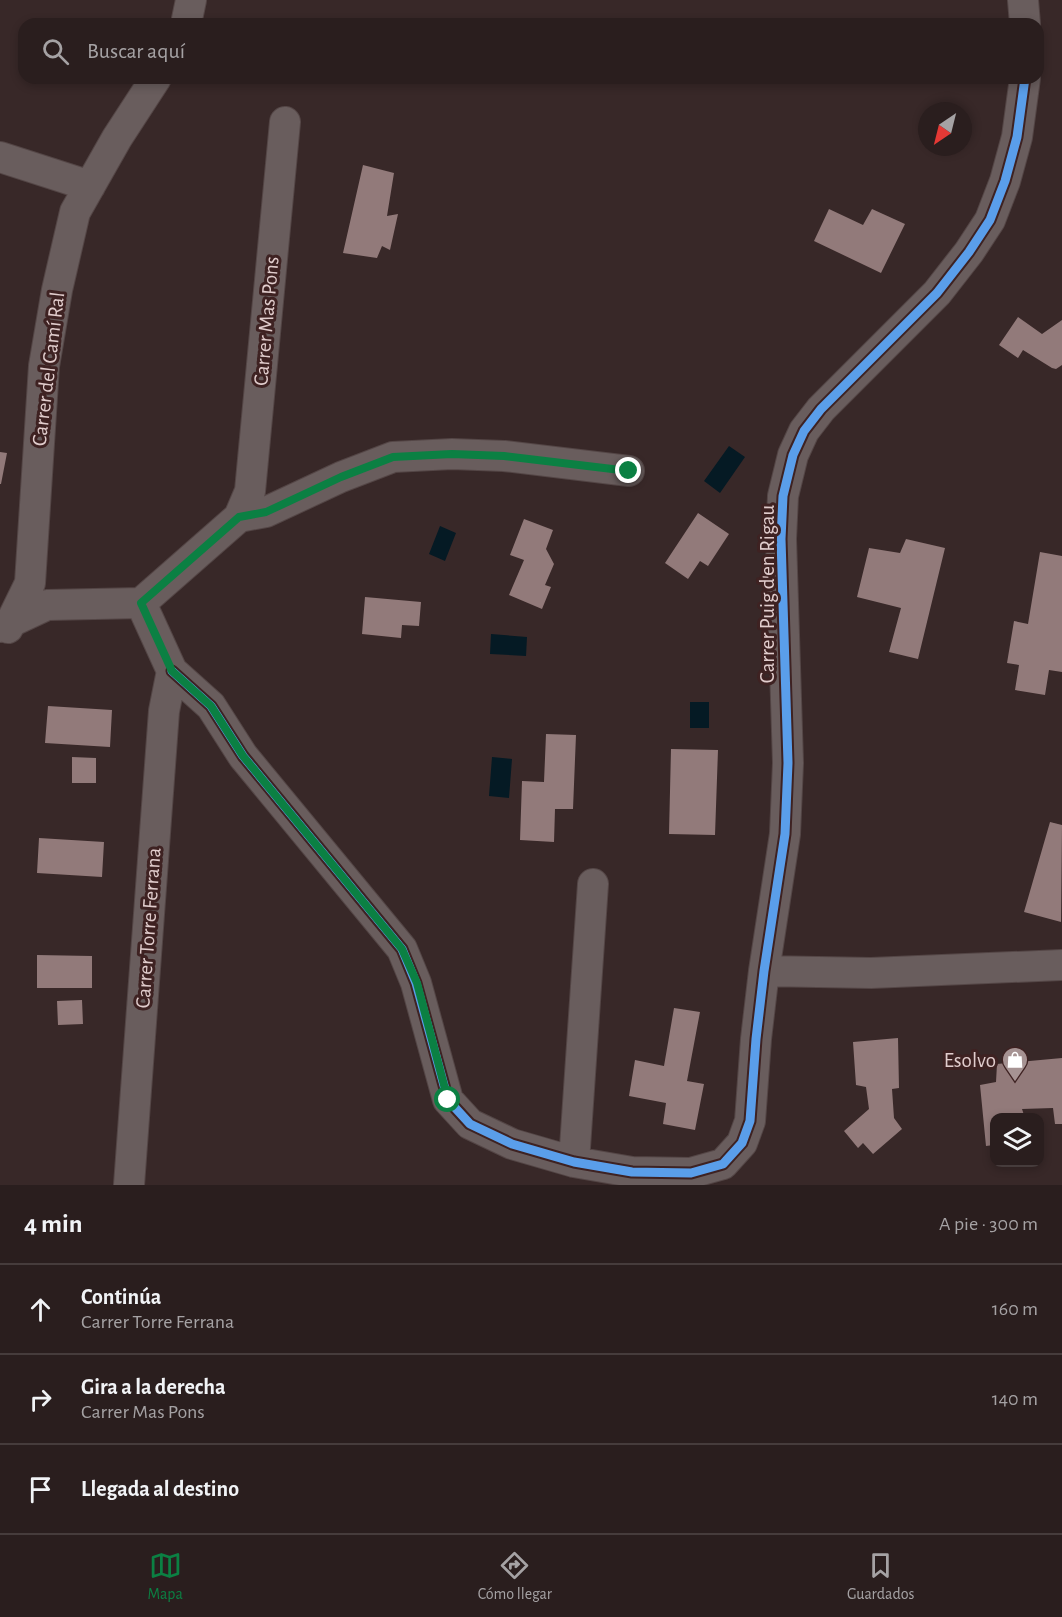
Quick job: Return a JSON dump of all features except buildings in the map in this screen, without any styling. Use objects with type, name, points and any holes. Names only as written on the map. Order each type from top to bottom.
[{"type":"street","points":[[187,18],[191,0]]},
{"type":"street","points":[[1023,0],[1024,18]]},
{"type":"street","name":"Carrer del Camí Ral","points":[[4,630],[30,583],[44,366],[57,290],[75,212],[117,138],[152,84]]},
{"type":"street","name":"Carrer Puig d'en Rigau","points":[[764,971],[785,834],[788,763],[781,539],[783,496],[793,455],[804,431],[821,409],[937,293],[969,252],[990,220],[1005,181],[1017,137],[1024,84]]},
{"type":"street","name":"Carrer Mas Pons","points":[[141,603],[239,517],[250,491],[285,122]]},
{"type":"street","points":[[0,157],[90,186]]},
{"type":"street","name":"Carrer Mas Pons","points":[[239,517],[266,512],[341,477],[393,457],[452,454],[504,456],[629,471]]},
{"type":"street","points":[[4,630],[47,605],[141,603],[172,671],[211,706],[243,756],[402,949],[417,983],[448,1100],[470,1124],[512,1144],[574,1162],[632,1172],[691,1173],[723,1164],[742,1143],[750,1121],[764,971],[871,974],[1062,965]]},
{"type":"street","name":"Carrer Torre Ferrana","points":[[129,1185],[164,711],[172,671]]},
{"type":"street","points":[[574,1162],[593,884]]},
{"type":"water","points":[[729,446],[745,457],[720,493],[704,481]]},
{"type":"water","points":[[440,526],[456,533],[445,561],[429,554]]},
{"type":"water","points":[[491,634],[527,637],[526,656],[490,654]]},
{"type":"water","points":[[690,702],[709,702],[709,728],[690,728]]},
{"type":"water","points":[[492,757],[512,759],[509,798],[489,796]]},
{"type":"cycle path","points":[[172,671],[211,706],[243,756],[402,949],[416,983],[448,1100],[470,1124],[512,1144],[574,1162],[632,1172],[691,1173],[723,1164],[742,1143],[750,1121],[764,971],[785,834],[788,763],[781,539],[783,496],[793,455],[804,431],[821,409],[937,293],[969,252],[990,220],[1005,181],[1017,137],[1024,84]]},
{"type":"place","name":"Esolvo","points":[[1015,1083]]},
{"type":"route","points":[[448,1100],[417,983],[402,949],[243,756],[211,706],[172,671],[141,603],[239,517],[266,512],[341,477],[393,457],[452,454],[504,456],[629,471]]}]
